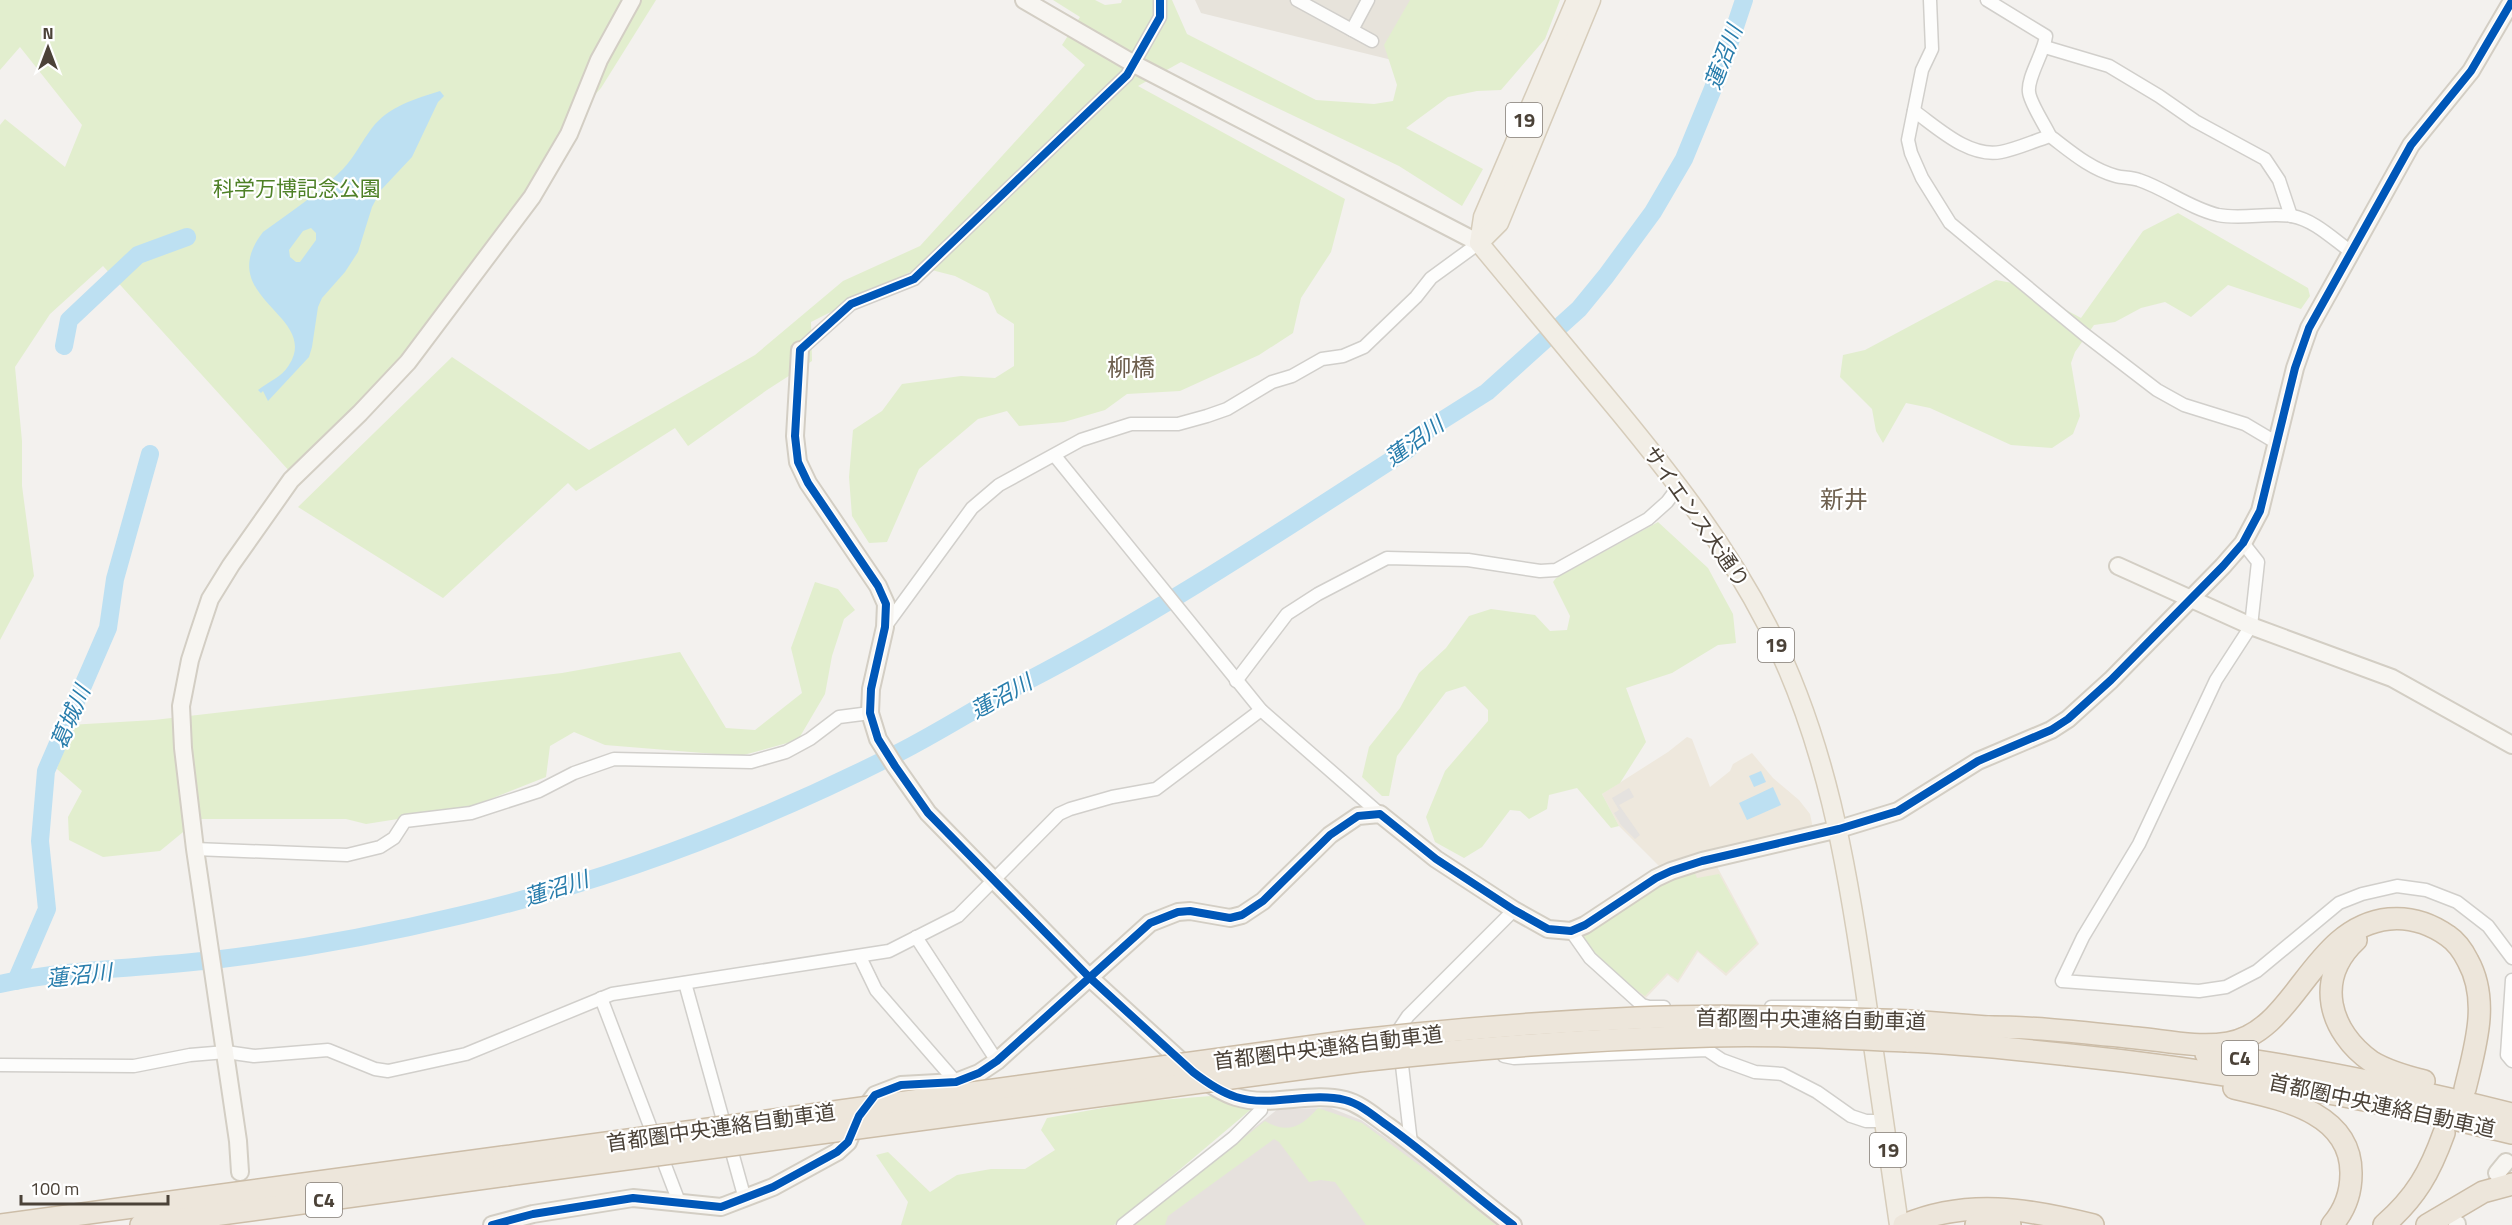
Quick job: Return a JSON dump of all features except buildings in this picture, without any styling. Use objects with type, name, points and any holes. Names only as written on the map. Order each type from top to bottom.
[{"type":"highway","points":[[1988,1027],[2038,1027],[2200,1045],[2229,1043],[2250,1035],[2266,1023],[2328,951],[2358,927],[2376,920],[2397,918],[2418,921],[2436,928],[2453,939],[2474,972],[2479,990],[2478,1023],[2461,1088],[2470,1008],[2468,989],[2461,969],[2435,940],[2415,931],[2393,928],[2375,931],[2358,939],[2345,950],[2338,962],[2331,989],[2332,1010],[2343,1034],[2373,1062],[2389,1070],[2512,1105]]},
{"type":"highway","name":"首都圏中央連絡自動車道","points":[[0,1225],[505,1166],[1359,1061],[1469,1049],[1587,1040],[1808,1036],[1988,1027],[2254,1060],[2379,1083],[2512,1114]]},
{"type":"highway","name":"首都圏中央連絡自動車道","points":[[1908,1031],[1996,1047],[2138,1062],[2251,1078],[2376,1102],[2512,1133]]},
{"type":"highway","points":[[2138,1062],[2159,1073],[2296,1104],[2329,1123],[2347,1150],[2351,1166],[2348,1201],[2332,1225]]},
{"type":"highway","points":[[2384,1225],[2411,1198],[2425,1179],[2449,1133],[2445,1161],[2428,1191],[2399,1225]]},
{"type":"highway","name":"首都圏中央連絡自動車道","points":[[141,1225],[505,1166]]},
{"type":"highway","points":[[2427,1225],[2484,1192],[2505,1173]]},
{"type":"highway","points":[[1904,1225],[1929,1215],[1989,1208],[2038,1211],[2093,1225]]},
{"type":"highway","points":[[1976,1225],[2010,1225]]},
{"type":"main road","name":"19","points":[[1479,243],[1483,217],[1576,0]]},
{"type":"main road","name":"19","points":[[1479,243],[1499,224],[1591,0]]},
{"type":"main road","name":"サイエンス大通り","points":[[1479,243],[1559,337],[1679,486],[1732,563],[1780,653],[1812,731],[1839,829],[1868,1007],[1899,1225]]},
{"type":"street","points":[[240,1173],[238,1141],[195,849],[183,748],[182,706],[190,660],[210,599],[291,480],[360,413],[408,362],[532,197],[569,134],[599,60],[632,0]]},
{"type":"street","points":[[885,627],[972,508],[999,485],[1081,441],[1131,424],[1178,424],[1207,416],[1227,409],[1272,382],[1292,376],[1322,359],[1343,356],[1364,347],[1416,297],[1431,278],[1479,243],[1134,64],[1024,0]]},
{"type":"street","points":[[1160,0],[1160,17],[1127,75],[915,279],[851,304],[800,350],[795,436],[798,462],[808,483],[878,586],[885,604],[885,627],[871,689],[870,713],[878,738],[928,813],[1089,977],[1193,1072],[1211,1086],[1238,1098],[1259,1100],[1308,1097],[1346,1100],[1362,1108],[1411,1143],[1513,1225]]},
{"type":"street","points":[[1297,0],[1312,4],[1372,41]]},
{"type":"street","points":[[1352,30],[1368,0]]},
{"type":"street","points":[[1930,0],[1932,49],[1922,70],[1908,140],[1922,178],[1950,223],[2084,334],[2157,390],[2184,405],[2245,424],[2277,443]]},
{"type":"street","points":[[1987,0],[2046,36],[2029,92],[2050,136],[2080,159],[2116,176],[2138,179],[2184,203],[2218,214],[2243,217],[2291,216],[2313,223],[2350,251]]},
{"type":"street","points":[[1055,456],[1261,710],[1380,814],[1436,859],[1514,910],[1548,929],[1571,931],[1585,925],[1656,878],[1671,871],[1702,861],[1839,829],[1898,811],[1978,761],[2051,730],[2089,700],[2243,543],[2260,511],[2295,368],[2309,328],[2411,145],[2471,71],[2512,1]]},
{"type":"street","points":[[2044,47],[2109,66],[2195,121],[2265,159],[2279,180],[2291,216]]},
{"type":"street","points":[[1914,111],[1978,152],[2000,152],[2050,136]]},
{"type":"street","points":[[1236,681],[1287,614],[1318,594],[1387,558],[1468,560],[1540,571],[1556,570],[1648,519],[1679,486]]},
{"type":"street","points":[[2243,543],[2258,562],[2251,626],[2217,680],[2139,844],[2083,937],[2062,981],[2199,991],[2226,987],[2257,970],[2339,903],[2362,894],[2397,886],[2426,890],[2457,902],[2488,926],[2512,958]]},
{"type":"street","points":[[2118,566],[2251,626],[2392,678],[2512,745]]},
{"type":"street","points":[[0,1065],[134,1066],[190,1055],[226,1052],[254,1056],[328,1050],[375,1069],[388,1071],[466,1054],[601,998],[889,951],[958,916],[1059,814],[1112,797],[1156,789],[1261,710]]},
{"type":"street","points":[[195,849],[347,855],[380,847],[394,838],[405,821],[471,813],[539,791],[574,773],[614,759],[751,762],[786,752],[810,739],[840,717],[870,713]]},
{"type":"street","points":[[492,1225],[533,1214],[633,1198],[721,1207],[745,1199],[837,1152],[848,1142],[859,1116],[875,1095],[901,1085],[956,1082],[979,1073],[997,1061],[1150,923],[1165,916],[1190,911],[1230,918],[1250,911],[1330,835],[1358,816],[1380,814]]},
{"type":"street","points":[[1411,1143],[1398,1032],[1408,1016],[1514,910]]},
{"type":"street","points":[[1571,931],[1590,958],[1642,1005],[1649,1007],[1868,1007]]},
{"type":"street","points":[[916,937],[997,1061]]},
{"type":"street","points":[[860,957],[876,990],[956,1082]]},
{"type":"street","points":[[2512,980],[2507,1055],[2512,1061]]},
{"type":"street","points":[[685,983],[745,1199]]},
{"type":"street","points":[[601,998],[679,1202]]},
{"type":"street","points":[[1697,1006],[1697,1049]]},
{"type":"street","points":[[1504,1056],[1514,1058],[1707,1050],[1722,1060],[1755,1072],[1782,1074],[1817,1092],[1851,1116],[1866,1121],[1884,1121]]},
{"type":"street","points":[[1123,1225],[1233,1138],[1261,1110],[1259,1100]]},
{"type":"shaded area","points":[[1195,0],[1424,0],[1392,60],[1201,13]]},
{"type":"shaded area","points":[[1687,737],[1692,739],[1710,787],[1730,771],[1733,764],[1752,753],[1773,778],[1799,800],[1810,814],[1813,828],[1708,850],[1759,944],[1726,976],[1698,952],[1678,983],[1668,975],[1645,999],[1618,980],[1597,961],[1579,935],[1667,878],[1660,867],[1619,826],[1602,794],[1668,752]]},
{"type":"shaded area","points":[[1629,788],[1634,797],[1619,805],[1640,835],[1635,839],[1621,825],[1614,813],[1619,810],[1612,798]]},
{"type":"shaded area","points":[[1331,1108],[1361,1120],[1424,1164],[1502,1225],[1130,1225],[1278,1109]]},
{"type":"green space","name":"科学万博記念公園","points":[[0,0],[656,0],[601,88],[565,128],[548,164],[420,338],[370,396],[291,473],[103,266],[50,314],[15,367],[22,441],[22,486],[34,576],[0,640],[0,125],[5,119],[65,167],[82,125],[20,47],[0,70]]},
{"type":"green space","points":[[1053,0],[1095,0],[1105,5],[1121,3],[1122,0],[1172,0],[1187,34],[1316,100],[1374,104],[1393,101],[1397,85],[1384,45],[1410,0],[1560,0],[1545,39],[1501,90],[1477,91],[1448,97],[1406,128],[1483,169],[1462,206],[1399,166],[1181,62],[1138,86],[1345,199],[1331,252],[1301,298],[1293,333],[1259,355],[1180,391],[1127,394],[1105,410],[1064,422],[1019,426],[1007,411],[978,419],[919,469],[887,542],[869,543],[852,516],[849,477],[853,430],[882,411],[902,384],[961,376],[995,378],[1014,366],[1014,324],[997,313],[988,293],[955,276],[920,267],[811,322],[812,361],[688,446],[675,428],[576,491],[568,483],[443,598],[298,507],[452,357],[589,450],[755,355],[843,281],[920,246],[1085,65],[1062,45],[1080,17]]},
{"type":"green space","points":[[2178,213],[2308,288],[2310,296],[2301,309],[2228,285],[2191,317],[2165,302],[2141,308],[2115,322],[2094,325],[2075,352],[2071,363],[2080,416],[2073,434],[2052,448],[2011,445],[1930,408],[1906,403],[1883,443],[1876,431],[1872,409],[1840,377],[1843,355],[1865,350],[1996,280],[2018,284],[2081,318],[2143,231]]},
{"type":"green space","points":[[1658,522],[1708,568],[1733,614],[1736,643],[1718,645],[1672,673],[1626,688],[1646,742],[1620,783],[1602,794],[1619,826],[1611,828],[1577,788],[1549,795],[1547,809],[1529,819],[1520,811],[1510,810],[1482,847],[1464,858],[1435,842],[1426,817],[1445,771],[1488,721],[1488,710],[1465,686],[1446,692],[1397,756],[1389,796],[1382,796],[1362,777],[1369,747],[1400,708],[1419,673],[1446,648],[1469,616],[1491,609],[1535,615],[1550,631],[1567,630],[1570,616],[1553,582],[1556,578]]},
{"type":"green space","points":[[815,582],[838,589],[855,610],[844,619],[832,656],[825,694],[798,740],[740,756],[605,745],[574,732],[550,746],[546,777],[468,808],[366,824],[346,819],[199,819],[160,851],[103,857],[69,840],[68,817],[82,791],[57,769],[69,725],[154,720],[562,673],[680,652],[726,728],[755,730],[802,693],[791,648]]},
{"type":"green space","points":[[1693,869],[1697,878],[1719,874],[1757,943],[1726,973],[1697,950],[1678,980],[1667,973],[1645,996],[1599,961],[1585,945],[1581,936],[1648,892]]},
{"type":"green space","points":[[1211,1096],[1255,1106],[1114,1225],[901,1225],[908,1202],[876,1155],[888,1152],[930,1192],[957,1175],[991,1169],[1025,1169],[1055,1150],[1041,1130],[1047,1118],[1136,1102]]},
{"type":"green space","points":[[1318,1108],[1362,1123],[1496,1225],[1366,1225],[1335,1182],[1321,1180],[1309,1182],[1279,1142],[1274,1139],[1168,1216],[1165,1225],[1134,1225],[1265,1121],[1281,1127],[1294,1127],[1306,1120]]},
{"type":"water","points":[[440,91],[444,96],[438,102],[412,157],[381,190],[372,207],[358,252],[345,272],[322,298],[318,307],[309,357],[268,401],[263,391],[261,393],[258,390],[286,369],[295,348],[291,332],[257,290],[250,274],[251,255],[263,232],[334,178],[351,159],[372,128],[386,114],[412,100]],"holes":[[[311,228],[316,233],[316,240],[300,262],[290,257],[289,250],[303,231]]]},
{"type":"water","points":[[1761,771],[1766,782],[1754,787],[1749,776]]},
{"type":"water","points":[[1773,787],[1781,805],[1747,820],[1739,803]]},
{"type":"waterway","name":"蓮沼川","points":[[0,984],[82,971],[221,959],[312,946],[432,922],[574,885],[686,847],[848,778],[932,735],[1011,689],[1076,655],[1220,570],[1407,450],[1430,428],[1487,392],[1579,309],[1653,212],[1684,159],[1721,69],[1744,0]]},
{"type":"waterway","name":"葛城川","points":[[64,346],[69,320],[138,255],[187,237]]},
{"type":"waterway","name":"葛城川","points":[[16,981],[47,909],[40,841],[46,771],[108,628],[115,579],[150,454]]},
{"type":"cycle path","points":[[1160,0],[1160,17],[1127,75],[914,279],[851,304],[800,350],[795,436],[798,462],[808,483],[878,586],[886,604],[885,627],[871,689],[870,713],[878,739],[928,813],[1089,977],[1193,1072],[1224,1092],[1249,1100],[1318,1097],[1345,1100],[1357,1104],[1404,1138],[1513,1225]]},
{"type":"cycle path","points":[[492,1225],[533,1214],[633,1198],[721,1207],[773,1187],[837,1152],[848,1142],[859,1116],[875,1095],[901,1085],[956,1082],[979,1073],[997,1061],[1150,923],[1178,912],[1190,911],[1230,918],[1242,915],[1263,901],[1330,835],[1358,816],[1380,814],[1436,859],[1514,910],[1548,929],[1571,931],[1585,925],[1656,878],[1671,871],[1702,861],[1839,829],[1898,811],[1978,761],[2051,730],[2068,719],[2111,680],[2243,543],[2260,511],[2295,368],[2309,328],[2411,145],[2471,71],[2512,1]]},
{"type":"district","name":"柳橋","points":[[1131,368]]},
{"type":"district","name":"新井","points":[[1844,500]]}]
